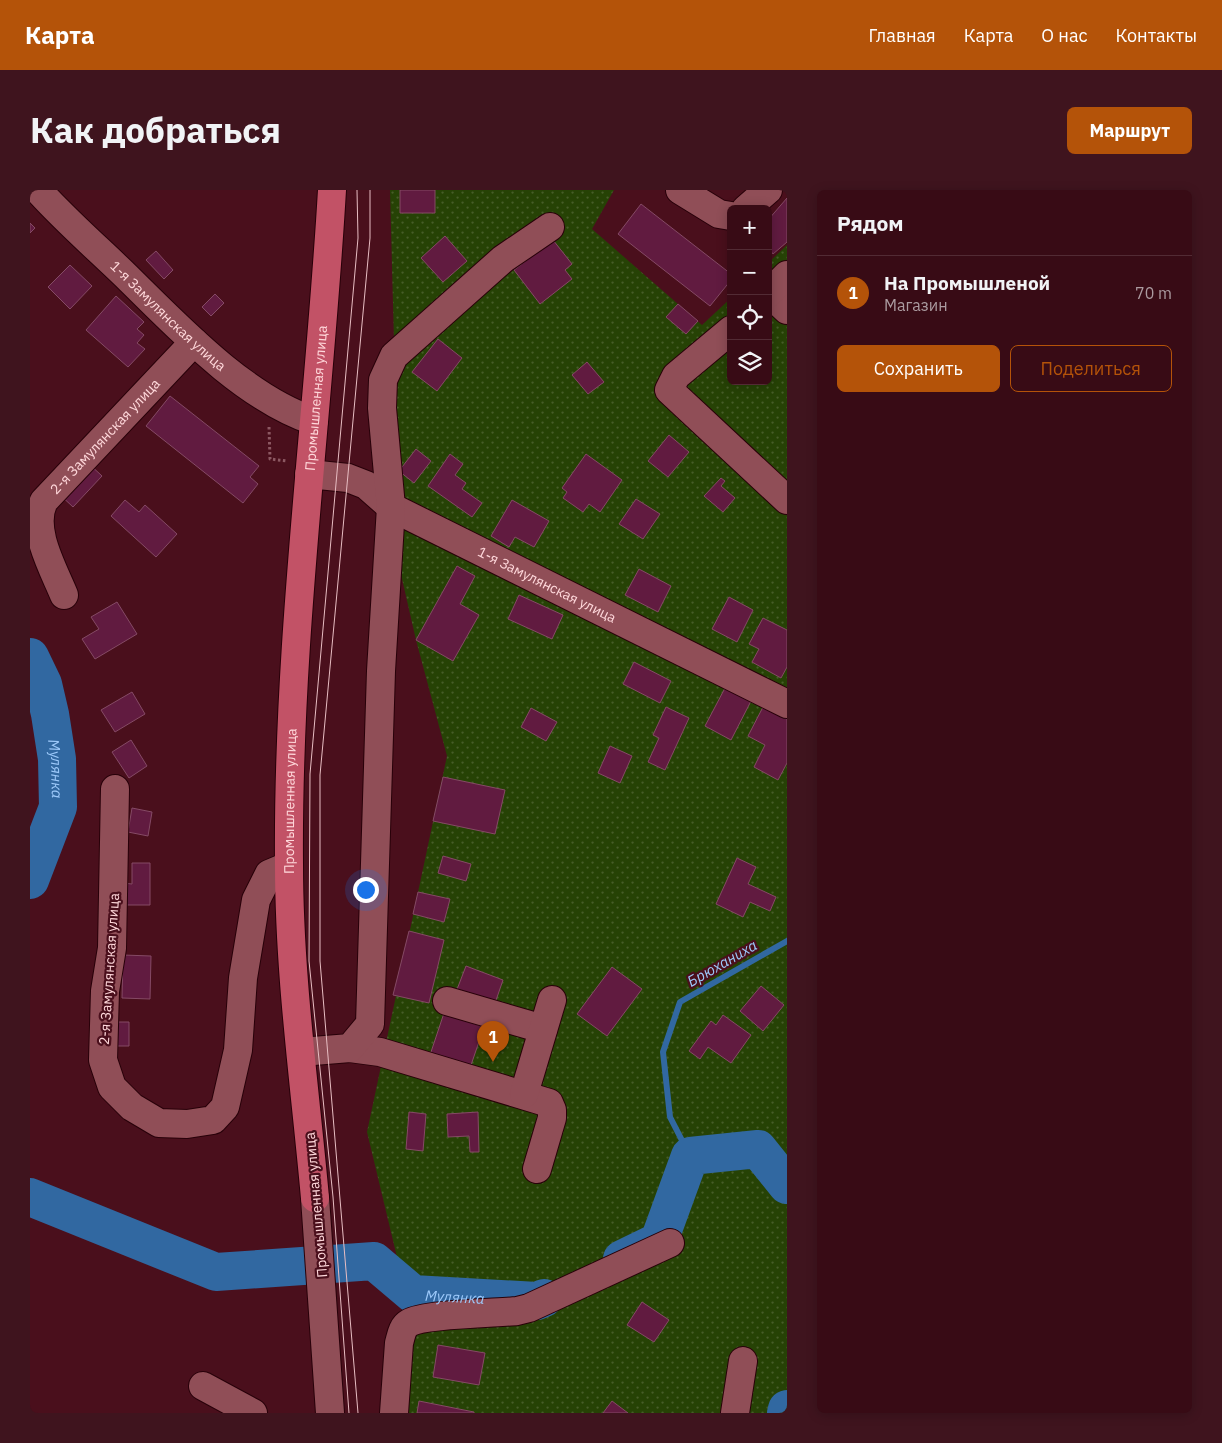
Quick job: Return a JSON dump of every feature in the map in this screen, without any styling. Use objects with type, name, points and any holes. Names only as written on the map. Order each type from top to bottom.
[{"type":"main road","name":"Промышленная улица","points":[[316,1198],[293,959],[288,866],[300,467],[314,421],[324,327],[332,190]]},
{"type":"street","name":"1-я Замулянская улица","points":[[38,190],[194,342],[269,401],[294,414],[314,421]]},
{"type":"street","points":[[680,190],[719,214],[727,215]]},
{"type":"street","points":[[751,205],[768,190]]},
{"type":"street","points":[[350,1048],[370,1024],[381,671],[390,507],[382,408],[382,380],[394,356],[503,259],[550,228]]},
{"type":"street","points":[[727,333],[676,376],[669,390],[787,500]]},
{"type":"street","name":"2-я Замулянская улица","points":[[64,595],[39,533],[37,517],[44,501],[194,342]]},
{"type":"street","name":"1-я Замулянская улица","points":[[300,467],[348,478],[366,485],[390,507],[787,704]]},
{"type":"street","name":"2-я Замулянская улица","points":[[115,789],[112,948],[105,992],[103,1060],[112,1088],[132,1107],[159,1123],[187,1124],[213,1120],[225,1107],[238,1050],[243,978],[256,900],[269,874],[288,866]]},
{"type":"street","points":[[524,1094],[552,1000]]},
{"type":"street","points":[[447,1001],[543,1029]]},
{"type":"street","points":[[301,1052],[350,1048],[380,1052],[549,1103],[552,1110],[537,1169]]},
{"type":"street","name":"Промышленная улица","points":[[316,1198],[330,1413]]},
{"type":"street","points":[[394,1413],[399,1343],[402,1332],[409,1323],[427,1318],[517,1311],[529,1308],[670,1243]]},
{"type":"street","points":[[734,1413],[743,1361]]},
{"type":"street","points":[[203,1386],[253,1413]]},
{"type":"path","points":[[269,401],[270,459],[300,467]]},
{"type":"green space","points":[[390,190],[614,190],[592,229],[702,325],[727,302],[727,385],[772,385],[772,259],[787,245],[787,1413],[405,1413],[414,1328],[367,1132],[447,756],[416,640],[400,570]]},
{"type":"building","points":[[400,190],[435,190],[435,213],[400,213]]},
{"type":"building","points":[[787,198],[787,242],[773,254],[772,253],[772,215]]},
{"type":"building","points":[[641,204],[727,271],[727,285],[710,306],[618,234]]},
{"type":"building","points":[[30,223],[35,228],[30,233]]},
{"type":"building","points":[[445,236],[467,261],[443,282],[421,258]]},
{"type":"building","points":[[553,240],[572,264],[565,270],[572,279],[540,304],[514,270]]},
{"type":"building","points":[[156,251],[173,270],[164,279],[146,260]]},
{"type":"building","points":[[70,265],[92,286],[70,309],[48,287]]},
{"type":"building","points":[[215,294],[224,303],[211,316],[202,307]]},
{"type":"building","points":[[116,296],[144,322],[137,329],[144,335],[137,343],[145,349],[128,367],[86,330]]},
{"type":"building","points":[[678,304],[698,321],[686,334],[666,317]]},
{"type":"building","points":[[438,339],[462,358],[437,391],[412,372]]},
{"type":"building","points":[[587,362],[604,382],[588,394],[572,375]]},
{"type":"building","points":[[170,396],[259,466],[250,477],[258,484],[243,503],[146,426]]},
{"type":"building","points":[[669,435],[689,452],[668,477],[648,461]]},
{"type":"building","points":[[416,449],[431,461],[414,483],[399,471]]},
{"type":"building","points":[[450,454],[463,464],[455,475],[466,483],[462,489],[482,503],[472,517],[428,486]]},
{"type":"building","points":[[586,454],[622,480],[600,512],[589,504],[583,512],[563,498],[567,492],[562,488]]},
{"type":"building","points":[[87,462],[102,476],[73,507],[58,493]]},
{"type":"building","points":[[721,478],[725,481],[721,486],[735,498],[723,512],[704,496]]},
{"type":"building","points":[[636,499],[660,514],[643,539],[619,524]]},
{"type":"building","points":[[125,500],[139,512],[145,505],[177,534],[156,557],[111,516]]},
{"type":"building","points":[[512,500],[549,521],[534,547],[515,537],[509,547],[491,536]]},
{"type":"building","points":[[457,566],[475,576],[460,604],[479,615],[453,661],[416,640]]},
{"type":"building","points":[[639,569],[671,586],[658,612],[625,595]]},
{"type":"building","points":[[519,595],[563,615],[552,639],[508,619]]},
{"type":"building","points":[[729,597],[753,610],[737,642],[712,629]]},
{"type":"building","points":[[117,602],[137,634],[95,659],[82,639],[99,629],[91,617]]},
{"type":"building","points":[[763,618],[787,630],[787,667],[781,678],[752,662],[759,649],[749,644]]},
{"type":"building","points":[[634,662],[671,681],[660,703],[623,684]]},
{"type":"building","points":[[725,688],[751,701],[731,740],[705,726]]},
{"type":"building","points":[[132,692],[145,714],[115,732],[101,710]]},
{"type":"building","points":[[666,707],[689,718],[665,770],[648,762],[659,738],[653,735]]},
{"type":"building","points":[[763,707],[787,719],[787,763],[778,780],[754,767],[765,745],[748,736]]},
{"type":"building","points":[[531,708],[557,722],[546,741],[521,727]]},
{"type":"building","points":[[131,740],[147,766],[129,778],[112,752]]},
{"type":"building","points":[[610,746],[632,756],[620,783],[598,773]]},
{"type":"building","points":[[443,777],[505,790],[495,834],[433,821]]},
{"type":"building","points":[[132,808],[152,812],[148,836],[128,832]]},
{"type":"building","points":[[443,856],[471,864],[466,881],[438,873]]},
{"type":"building","points":[[737,858],[756,867],[748,884],[776,897],[770,911],[750,902],[743,917],[716,904]]},
{"type":"building","points":[[132,863],[150,863],[150,905],[123,905],[123,883],[132,884]]},
{"type":"building","points":[[418,892],[450,899],[444,922],[413,914]]},
{"type":"building","points":[[409,931],[444,940],[429,1003],[393,995]]},
{"type":"building","points":[[123,955],[151,956],[150,999],[122,998]]},
{"type":"building","points":[[466,966],[503,980],[494,1006],[456,992]]},
{"type":"building","points":[[612,967],[642,989],[607,1036],[577,1014]]},
{"type":"building","points":[[761,986],[784,1005],[763,1031],[740,1011]]},
{"type":"building","points":[[444,1013],[484,1027],[470,1068],[430,1055]]},
{"type":"building","points":[[723,1015],[751,1035],[731,1063],[708,1047],[700,1059],[689,1051],[711,1021],[716,1025]]},
{"type":"building","points":[[114,1022],[129,1022],[129,1046],[115,1046]]},
{"type":"building","points":[[409,1112],[426,1114],[423,1151],[406,1149]]},
{"type":"building","points":[[478,1112],[479,1152],[470,1152],[469,1136],[448,1137],[447,1114]]},
{"type":"building","points":[[642,1302],[669,1320],[654,1342],[627,1325]]},
{"type":"building","points":[[438,1345],[485,1353],[479,1385],[433,1377]]},
{"type":"building","points":[[419,1401],[474,1412],[474,1413],[417,1413]]},
{"type":"building","points":[[612,1401],[628,1413],[603,1413]]},
{"type":"waterway","name":"Мулянка","points":[[30,657],[43,684],[50,714],[57,759],[58,807],[30,880]]},
{"type":"waterway","name":"Брюханиха","points":[[690,1156],[670,1117],[663,1052],[680,1002],[787,941]]},
{"type":"waterway","name":"Мулянка","points":[[622,1259],[659,1241],[690,1156],[758,1149],[787,1185]]},
{"type":"waterway","name":"Мулянка","points":[[30,1197],[216,1272],[374,1261],[413,1294],[537,1301],[544,1298]]},
{"type":"waterway","name":"Мулянка","points":[[786,1413],[787,1409]]},
{"type":"tram line","points":[[349,1413],[333,1197],[309,961],[310,774],[358,238],[357,190]]},
{"type":"tram line","points":[[358,1413],[320,961],[320,775],[370,238],[370,190]]},
{"type":"place","name":"На Промышленой","points":[[493,1062]]}]
